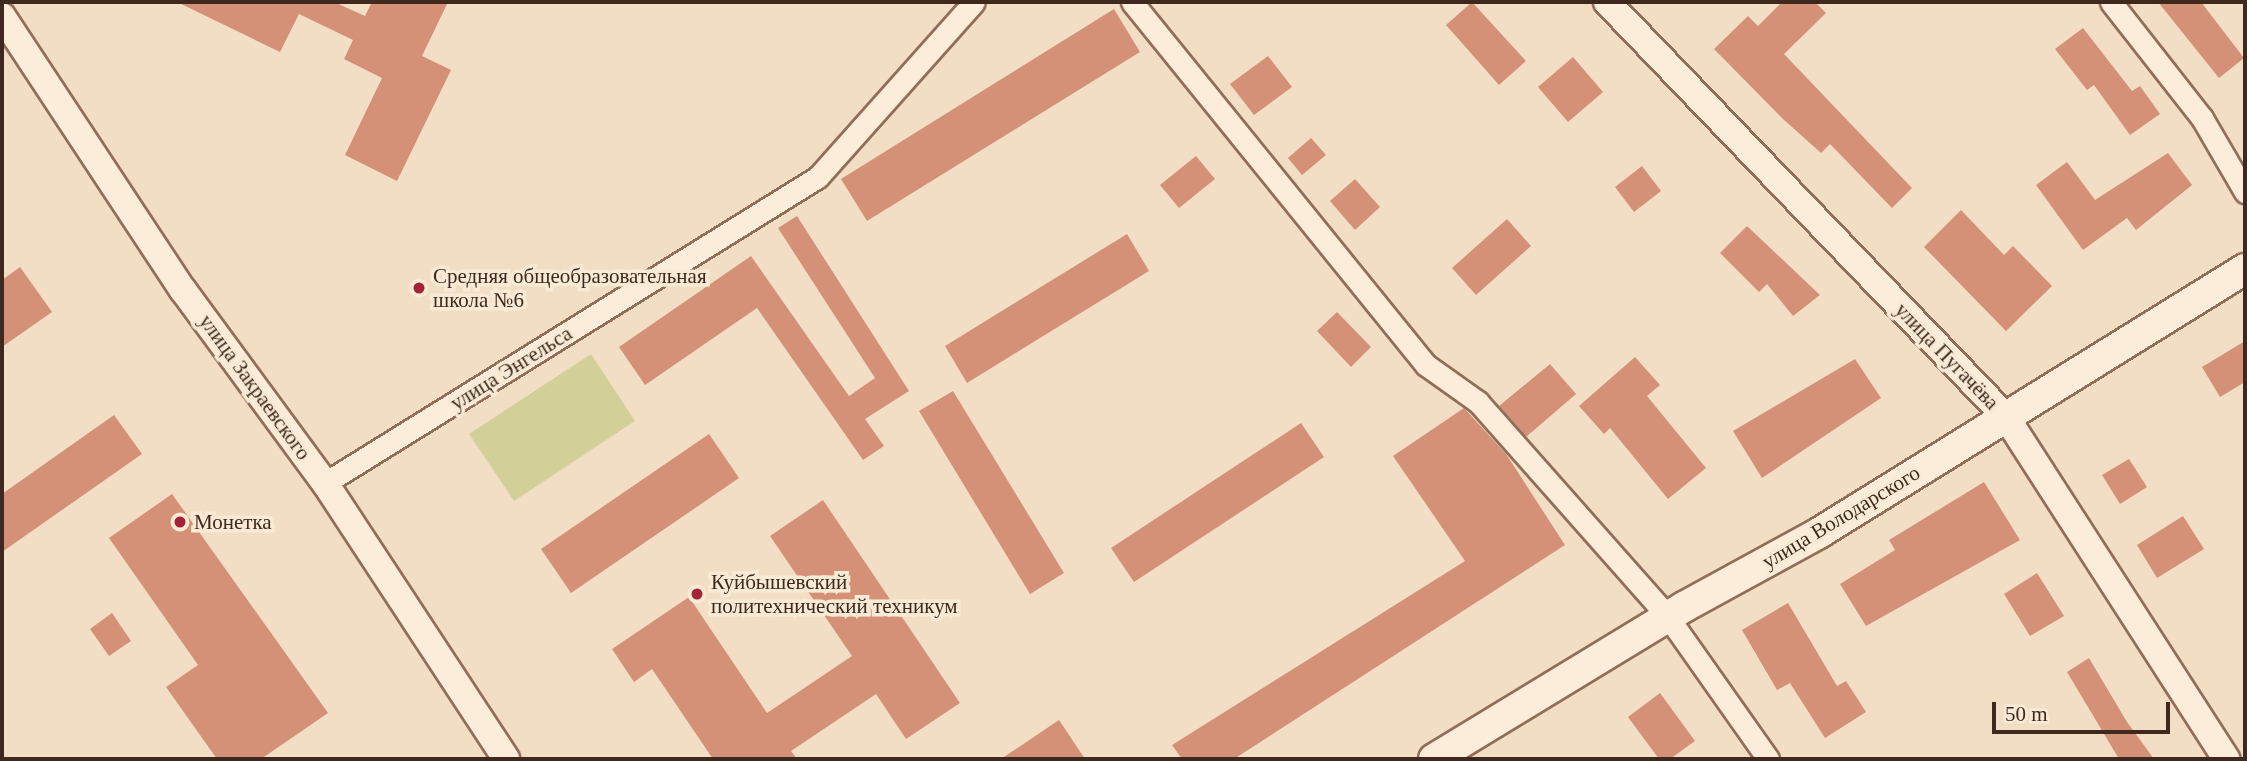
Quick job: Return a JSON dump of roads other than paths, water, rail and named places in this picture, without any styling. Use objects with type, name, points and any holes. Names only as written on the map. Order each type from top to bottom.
[{"type":"main road","name":"улица Володарского","points":[[1434,759],[2006,417],[2245,269]]},
{"type":"street","name":"улица Энгельса","points":[[325,483],[818,177],[974,2]]},
{"type":"street","points":[[1132,2],[1426,365],[1478,402],[1668,617],[1768,759]]},
{"type":"street","name":"улица Пугачёва","points":[[1607,2],[2006,417],[2226,759]]},
{"type":"street","points":[[2111,2],[2202,118],[2245,192]]},
{"type":"street","name":"улица Закраевского","points":[[2,16],[183,290],[325,483],[506,759]]},
{"type":"place","name":"Средняя общеобразовательная школа №6","points":[[419,288]]},
{"type":"place","name":"Монетка","points":[[180,522]]},
{"type":"place","name":"Куйбышевский политехнический техникум","points":[[697,594]]}]
